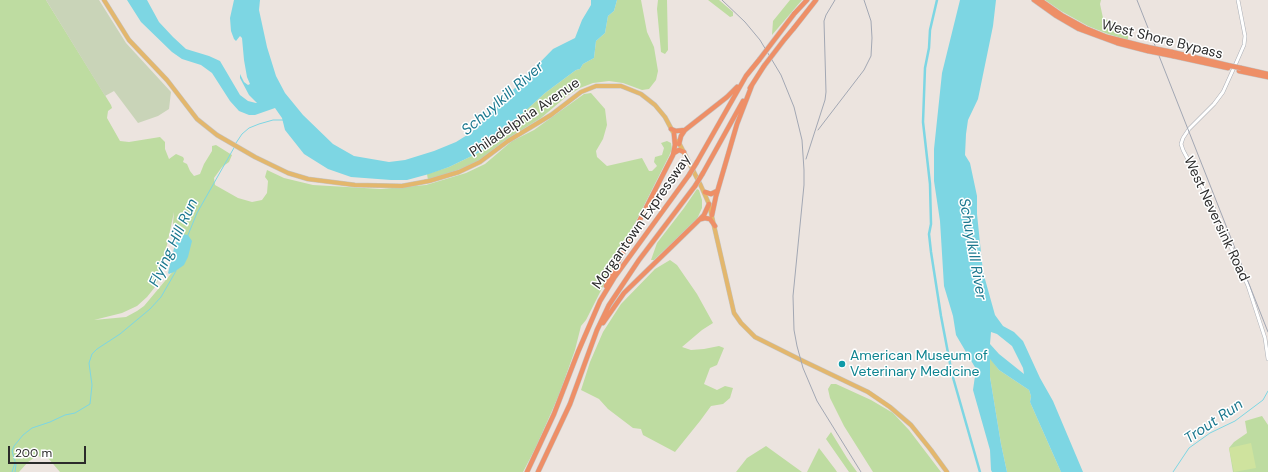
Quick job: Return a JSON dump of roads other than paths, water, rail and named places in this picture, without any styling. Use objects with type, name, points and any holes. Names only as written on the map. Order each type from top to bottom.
[{"type":"highway","name":"Morgantown Expressway","points":[[526,472],[560,400],[578,352],[600,302],[614,278],[669,205],[689,175],[746,76],[806,0]]},
{"type":"highway","name":"Morgantown Expressway","points":[[538,472],[564,418],[597,330],[609,305],[622,283],[703,173],[764,66],[816,0]]},
{"type":"highway","name":"West Shore Bypass","points":[[1034,0],[1051,12],[1079,28],[1118,43],[1268,74]]},
{"type":"highway","name":"West Shore Bypass","points":[[1040,0],[1062,16],[1085,28],[1107,37],[1147,49]]},
{"type":"highway","name":"West Shore Bypass","points":[[1240,69],[1268,77]]},
{"type":"highway","points":[[679,144],[680,136],[685,130],[730,95],[746,76]]},
{"type":"highway","points":[[712,215],[717,191],[737,124],[752,85]]},
{"type":"highway","points":[[578,352],[590,318],[674,153],[675,145],[672,132],[685,130]]},
{"type":"highway","points":[[674,153],[679,150],[684,152]]},
{"type":"highway","points":[[704,192],[711,194],[717,191]]},
{"type":"highway","points":[[588,356],[605,320],[624,293],[699,220],[709,204]]},
{"type":"highway","points":[[699,220],[708,218],[715,226]]},
{"type":"main road","name":"Philadelphia Avenue","points":[[104,0],[129,40],[167,80],[193,115],[211,130],[241,150],[283,170],[313,180],[368,185],[402,186],[417,184],[448,176],[472,167],[508,141],[551,115],[581,92],[589,88],[601,85],[627,88],[648,98],[661,112],[684,152],[704,192],[715,226],[734,313],[747,330],[767,343],[868,392],[886,404],[911,425],[932,450],[947,472]]},
{"type":"street","name":"West Neversink Road","points":[[1238,0],[1245,36],[1244,45],[1223,92],[1214,104],[1189,129],[1181,144],[1214,209],[1248,286],[1266,338],[1268,359]]},
{"type":"water","points":[[127,0],[147,0],[159,22],[173,37],[186,49],[220,61],[240,95],[248,101],[257,103],[249,95],[240,78],[240,74],[244,82],[248,85],[250,84],[247,77],[244,60],[242,38],[240,36],[236,41],[234,39],[231,31],[230,18],[234,0],[260,0],[259,10],[267,47],[276,76],[285,93],[303,115],[333,144],[354,156],[389,162],[405,160],[434,151],[456,142],[472,132],[553,49],[575,38],[582,20],[591,5],[591,0],[617,0],[614,11],[608,16],[605,33],[596,41],[594,58],[583,64],[580,69],[576,70],[545,93],[480,152],[449,167],[429,174],[407,180],[391,180],[351,177],[328,169],[304,154],[285,130],[282,118],[275,108],[255,115],[249,115],[239,111],[230,101],[212,73],[201,65],[182,59],[172,52],[141,22]]},
{"type":"water","name":"Schuylkill River","points":[[960,0],[996,0],[993,26],[978,99],[968,120],[966,134],[965,155],[970,163],[977,196],[977,214],[983,272],[995,315],[1003,326],[1014,332],[1023,341],[1040,378],[1053,401],[1083,472],[1061,472],[1030,402],[1031,396],[1029,390],[999,370],[990,359],[990,377],[1007,472],[992,472],[991,470],[990,450],[973,390],[976,369],[956,335],[953,316],[944,286],[940,221],[934,181],[934,149],[942,73]],"holes":[[[991,332],[997,334],[1012,346],[1023,368],[1024,374],[999,354],[990,344]]]},
{"type":"water","points":[[182,234],[188,235],[192,241],[188,257],[184,265],[169,274],[175,244]]},
{"type":"waterway","points":[[937,0],[930,30],[929,48],[925,68],[923,122],[930,184],[931,224],[929,234],[941,316],[952,374],[980,472]]},
{"type":"waterway","name":"Flying Hill Run","points":[[236,143],[242,134],[249,128],[273,120],[284,120]]},
{"type":"waterway","name":"Flying Hill Run","points":[[188,235],[197,213],[235,146]]},
{"type":"waterway","name":"Flying Hill Run","points":[[15,472],[16,465],[12,451],[14,446],[23,435],[32,428],[65,415],[75,413],[90,404],[92,385],[89,363],[92,354],[120,334],[150,309],[161,297],[176,271]]},
{"type":"waterway","name":"Trout Run","points":[[1173,472],[1189,448],[1210,433],[1235,421],[1263,400],[1268,391]]},
{"type":"waterway","name":"Flying Hill Run","points":[[12,472],[15,463]]},
{"type":"railway","points":[[722,0],[745,22],[760,40],[781,75],[794,107],[802,140],[804,170],[804,185],[793,296],[794,330],[803,368],[817,401],[861,472]]},
{"type":"railway","points":[[806,159],[825,100],[824,21],[835,0]]},
{"type":"railway","points":[[818,130],[864,70],[871,56],[871,21],[864,0]]},
{"type":"railway","points":[[1137,0],[1268,332]]},
{"type":"place","name":"American Museum of Veterinary Medicine","points":[[842,364]]}]
